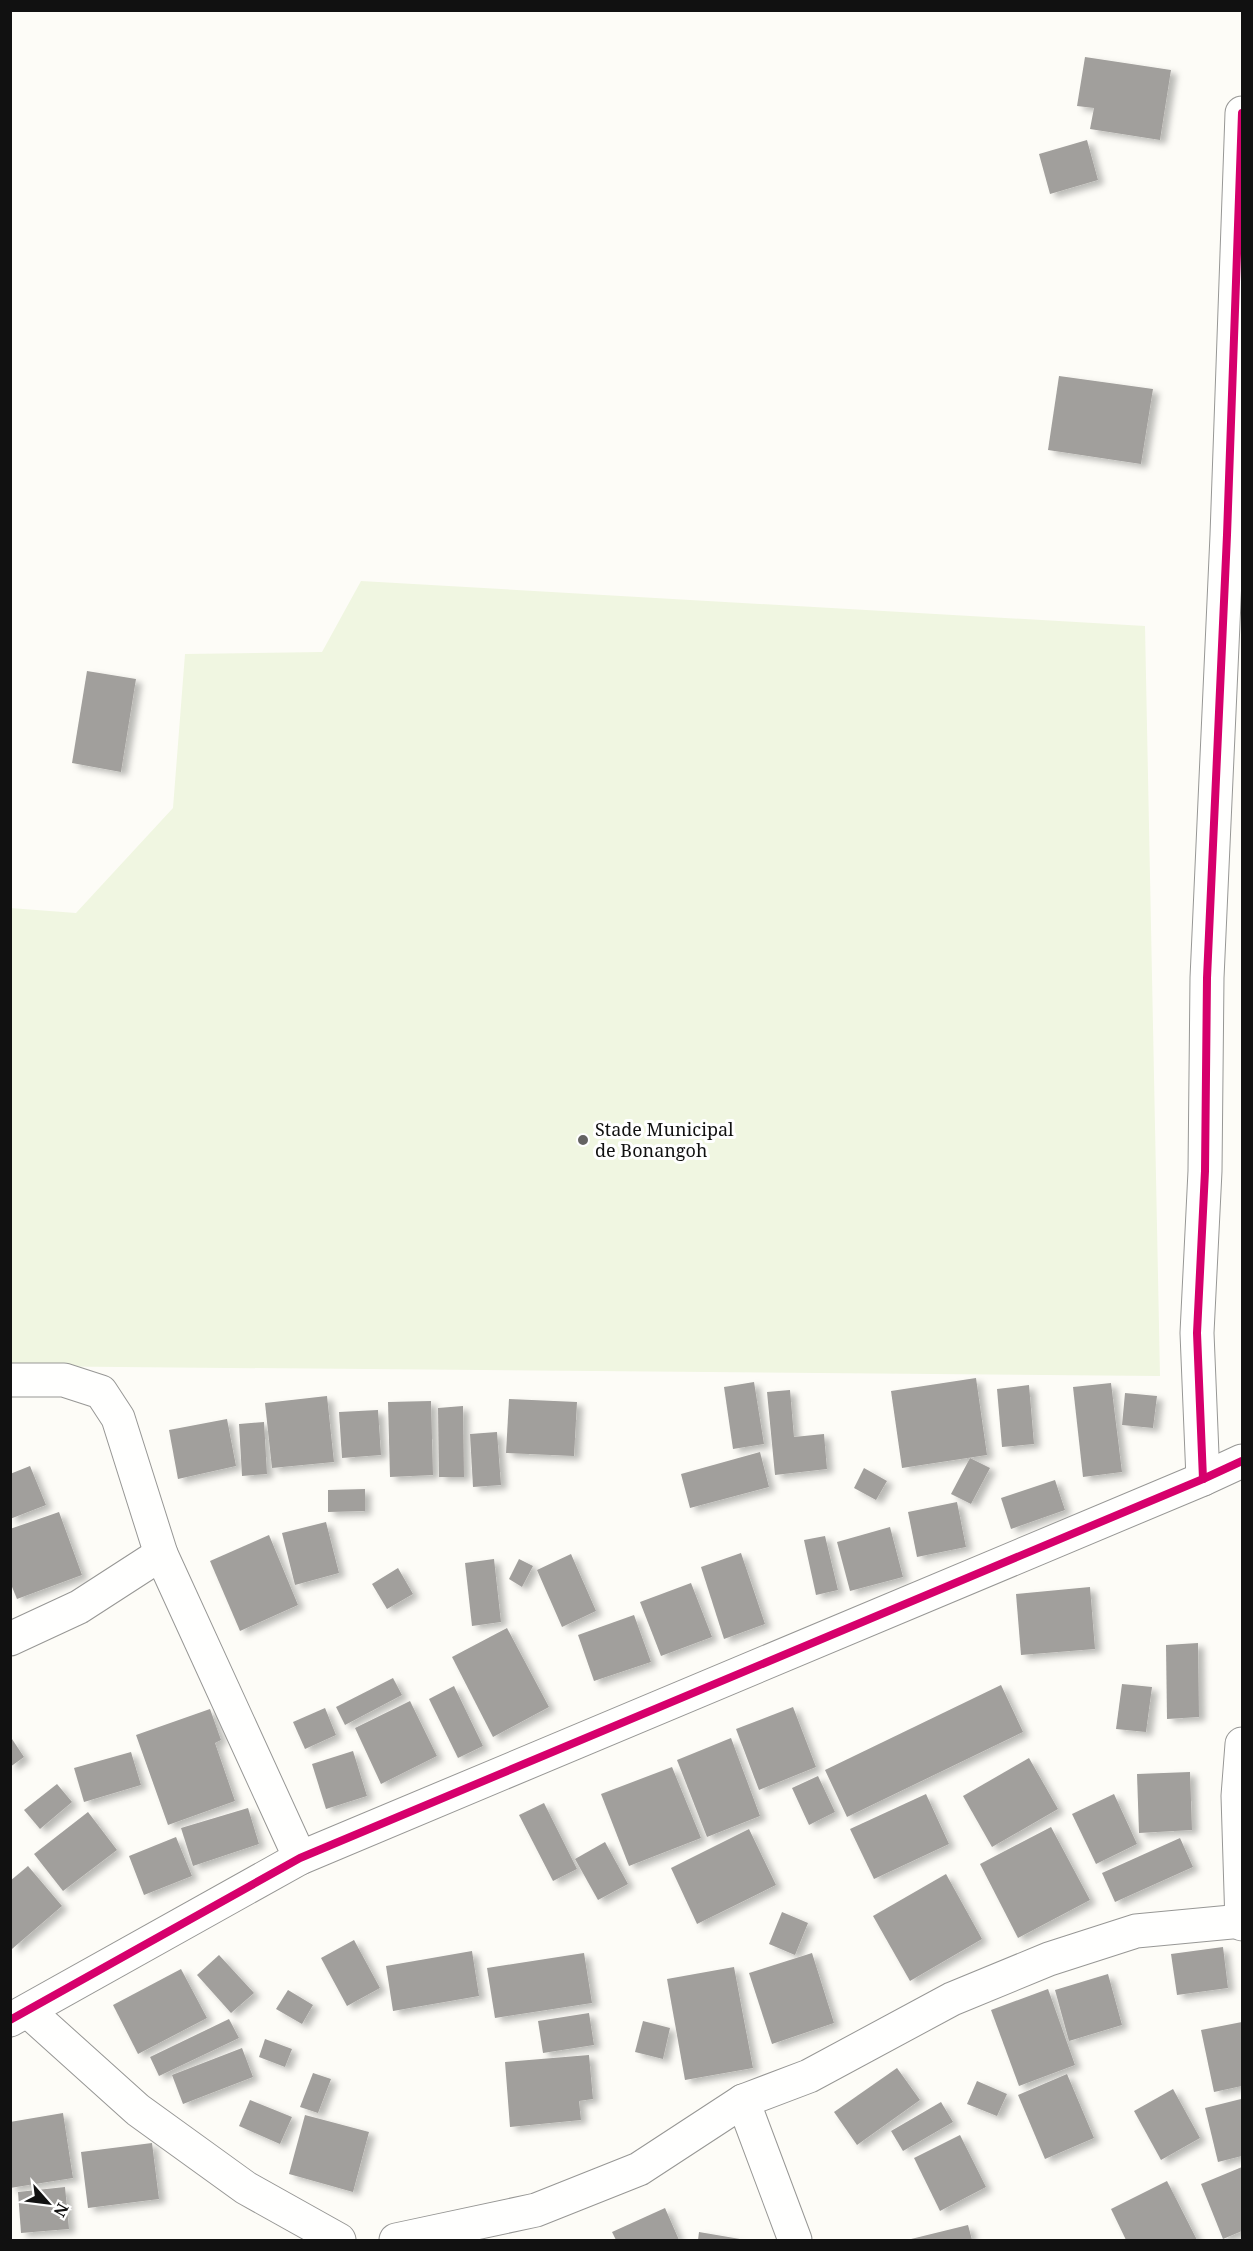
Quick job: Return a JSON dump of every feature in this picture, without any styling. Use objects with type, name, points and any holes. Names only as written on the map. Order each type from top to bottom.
[{"type":"street","points":[[1203,1479],[1197,1333],[1205,1171],[1207,978],[1235,535],[1242,114]]},
{"type":"street","points":[[10,1380],[64,1380],[101,1392],[118,1418],[161,1554],[300,1858]]},
{"type":"street","points":[[339,2241],[246,2188],[138,2110],[19,2016],[300,1858],[1242,1461]]},
{"type":"street","points":[[10,1639],[78,1607],[161,1554]]},
{"type":"street","points":[[396,2241],[536,2210],[639,2169],[743,2101],[809,2076],[952,1999],[1050,1959],[1136,1930],[1242,1922],[1238,1797],[1242,1744]]},
{"type":"street","points":[[743,2101],[795,2241]]},
{"type":"green space","name":"Stade Municipal de Bonangoh","points":[[361,581],[1145,626],[1160,1376],[11,1366],[10,908],[76,913],[173,808],[185,654],[322,652]]},
{"type":"building","points":[[1085,57],[1171,70],[1160,140],[1090,129],[1094,108],[1077,106]]},
{"type":"building","points":[[1087,140],[1098,180],[1050,194],[1039,154]]},
{"type":"building","points":[[1059,376],[1153,389],[1141,464],[1048,450]]},
{"type":"building","points":[[87,671],[136,679],[121,772],[72,763]]},
{"type":"building","points":[[976,1378],[987,1455],[902,1468],[891,1391]]},
{"type":"building","points":[[754,1382],[764,1444],[733,1449],[724,1387]]},
{"type":"building","points":[[1111,1383],[1122,1472],[1083,1477],[1073,1387]]},
{"type":"building","points":[[1029,1385],[1034,1444],[1002,1447],[997,1389]]},
{"type":"building","points":[[790,1390],[794,1437],[824,1434],[827,1469],[775,1475],[767,1392]]},
{"type":"building","points":[[1125,1393],[1157,1396],[1153,1428],[1122,1425]]},
{"type":"building","points":[[327,1396],[334,1462],[272,1468],[265,1403]]},
{"type":"building","points":[[509,1399],[577,1402],[574,1456],[506,1453]]},
{"type":"building","points":[[431,1401],[433,1475],[390,1477],[388,1402]]},
{"type":"building","points":[[463,1406],[464,1477],[439,1477],[438,1408]]},
{"type":"building","points":[[378,1410],[381,1455],[342,1458],[339,1412]]},
{"type":"building","points":[[227,1419],[236,1466],[178,1479],[169,1430]]},
{"type":"building","points":[[264,1422],[267,1474],[242,1476],[239,1424]]},
{"type":"building","points":[[497,1432],[501,1485],[473,1487],[470,1434]]},
{"type":"building","points":[[760,1452],[769,1487],[690,1508],[681,1474]]},
{"type":"building","points":[[970,1458],[990,1468],[971,1504],[951,1494]]},
{"type":"building","points":[[30,1466],[46,1505],[10,1519],[10,1474]]},
{"type":"building","points":[[864,1468],[887,1481],[876,1500],[854,1488]]},
{"type":"building","points":[[1055,1480],[1065,1510],[1011,1529],[1001,1498]]},
{"type":"building","points":[[365,1489],[365,1511],[328,1512],[328,1490]]},
{"type":"building","points":[[957,1502],[966,1547],[917,1557],[908,1512]]},
{"type":"building","points":[[59,1512],[82,1575],[17,1599],[10,1582],[10,1529]]},
{"type":"building","points":[[326,1522],[339,1573],[295,1585],[282,1533]]},
{"type":"building","points":[[890,1527],[903,1577],[850,1591],[837,1542]]},
{"type":"building","points":[[269,1535],[298,1605],[240,1631],[210,1561]]},
{"type":"building","points":[[825,1536],[838,1590],[816,1595],[804,1540]]},
{"type":"building","points":[[741,1553],[765,1624],[724,1639],[701,1567]]},
{"type":"building","points":[[571,1554],[596,1611],[562,1627],[537,1570]]},
{"type":"building","points":[[494,1559],[501,1622],[472,1626],[465,1563]]},
{"type":"building","points":[[519,1559],[533,1566],[522,1587],[509,1579]]},
{"type":"building","points":[[398,1568],[413,1594],[387,1609],[372,1584]]},
{"type":"building","points":[[691,1583],[712,1637],[661,1656],[640,1602]]},
{"type":"building","points":[[1090,1587],[1095,1649],[1021,1655],[1016,1594]]},
{"type":"building","points":[[634,1615],[651,1662],[594,1681],[578,1635]]},
{"type":"building","points":[[507,1628],[549,1707],[493,1737],[452,1657]]},
{"type":"building","points":[[1198,1643],[1199,1717],[1167,1719],[1166,1645]]},
{"type":"building","points":[[393,1678],[402,1695],[345,1725],[336,1707]]},
{"type":"building","points":[[1122,1684],[1152,1687],[1146,1732],[1116,1729]]},
{"type":"building","points":[[1001,1685],[1023,1732],[847,1817],[825,1770]]},
{"type":"building","points":[[454,1686],[483,1746],[458,1758],[429,1699]]},
{"type":"building","points":[[410,1701],[437,1756],[381,1784],[355,1728]]},
{"type":"building","points":[[793,1707],[816,1767],[759,1790],[736,1729]]},
{"type":"building","points":[[325,1708],[336,1735],[305,1749],[293,1722]]},
{"type":"building","points":[[210,1709],[221,1740],[215,1743],[235,1801],[168,1825],[136,1735]]},
{"type":"building","points":[[10,1736],[24,1757],[10,1767]]},
{"type":"building","points":[[731,1738],[760,1816],[707,1837],[677,1760]]},
{"type":"building","points":[[353,1751],[367,1796],[326,1809],[312,1764]]},
{"type":"building","points":[[131,1752],[141,1785],[84,1802],[74,1768]]},
{"type":"building","points":[[1029,1758],[1058,1809],[992,1847],[963,1796]]},
{"type":"building","points":[[672,1767],[701,1838],[629,1866],[601,1794]]},
{"type":"building","points":[[1190,1772],[1192,1830],[1139,1833],[1137,1774]]},
{"type":"building","points":[[818,1776],[835,1812],[809,1825],[792,1788]]},
{"type":"building","points":[[57,1784],[72,1802],[40,1829],[24,1810]]},
{"type":"building","points":[[926,1794],[949,1844],[874,1879],[850,1829]]},
{"type":"building","points":[[1114,1794],[1137,1844],[1096,1864],[1072,1814]]},
{"type":"building","points":[[544,1803],[577,1869],[553,1881],[519,1815]]},
{"type":"building","points":[[248,1808],[259,1844],[193,1866],[181,1828]]},
{"type":"building","points":[[88,1812],[117,1850],[63,1891],[34,1854]]},
{"type":"building","points":[[1051,1827],[1090,1900],[1018,1938],[980,1864]]},
{"type":"building","points":[[749,1829],[776,1885],[697,1924],[671,1868]]},
{"type":"building","points":[[176,1837],[192,1876],[144,1895],[129,1856]]},
{"type":"building","points":[[1180,1838],[1193,1867],[1115,1902],[1102,1873]]},
{"type":"building","points":[[605,1842],[628,1884],[598,1900],[575,1859]]},
{"type":"building","points":[[28,1866],[62,1906],[12,1949],[10,1881]]},
{"type":"building","points":[[946,1874],[982,1939],[910,1981],[873,1916]]},
{"type":"building","points":[[782,1912],[808,1923],[795,1955],[769,1944]]},
{"type":"building","points":[[354,1940],[380,1988],[347,2006],[321,1958]]},
{"type":"building","points":[[1223,1947],[1228,1988],[1177,1995],[1171,1954]]},
{"type":"building","points":[[472,1951],[479,1996],[393,2011],[386,1966]]},
{"type":"building","points":[[584,1953],[592,2003],[495,2018],[487,1968]]},
{"type":"building","points":[[812,1953],[834,2023],[772,2044],[749,1973]]},
{"type":"building","points":[[219,1955],[254,1993],[231,2013],[197,1975]]},
{"type":"building","points":[[734,1967],[753,2068],[685,2080],[667,1979]]},
{"type":"building","points":[[181,1969],[207,2018],[138,2054],[113,2005]]},
{"type":"building","points":[[1108,1974],[1122,2025],[1069,2041],[1055,1990]]},
{"type":"building","points":[[1048,1989],[1075,2065],[1019,2086],[991,2010]]},
{"type":"building","points":[[288,1990],[313,2005],[302,2024],[276,2009]]},
{"type":"building","points":[[589,2013],[594,2045],[543,2053],[538,2021]]},
{"type":"building","points":[[229,2019],[239,2038],[159,2076],[150,2057]]},
{"type":"building","points":[[643,2021],[670,2028],[663,2059],[635,2052]]},
{"type":"building","points":[[1242,2022],[1242,2086],[1214,2092],[1201,2030]]},
{"type":"building","points":[[265,2039],[292,2049],[285,2067],[259,2057]]},
{"type":"building","points":[[242,2048],[253,2077],[183,2104],[172,2075]]},
{"type":"building","points":[[589,2055],[593,2099],[579,2101],[581,2120],[510,2127],[505,2062]]},
{"type":"building","points":[[897,2068],[920,2100],[857,2145],[834,2112]]},
{"type":"building","points":[[313,2073],[331,2079],[318,2113],[300,2107]]},
{"type":"building","points":[[1067,2074],[1094,2138],[1045,2159],[1018,2095]]},
{"type":"building","points":[[977,2081],[1007,2094],[997,2116],[967,2104]]},
{"type":"building","points":[[1173,2089],[1200,2138],[1161,2160],[1134,2111]]},
{"type":"building","points":[[1241,2099],[1242,2156],[1218,2162],[1205,2108]]},
{"type":"building","points":[[250,2100],[292,2117],[280,2144],[239,2126]]},
{"type":"building","points":[[941,2102],[953,2122],[903,2151],[891,2131]]},
{"type":"building","points":[[63,2113],[73,2178],[10,2188],[10,2122]]},
{"type":"building","points":[[305,2115],[369,2132],[353,2192],[289,2174]]},
{"type":"building","points":[[960,2135],[986,2187],[940,2211],[914,2158]]},
{"type":"building","points":[[152,2143],[159,2199],[88,2208],[81,2152]]},
{"type":"building","points":[[1242,2167],[1242,2231],[1223,2239],[1201,2184]]},
{"type":"building","points":[[1167,2181],[1197,2240],[1126,2240],[1111,2209]]},
{"type":"building","points":[[65,2187],[69,2229],[21,2233],[18,2192]]},
{"type":"building","points":[[665,2208],[679,2240],[616,2240],[612,2232]]},
{"type":"building","points":[[968,2225],[972,2240],[907,2240]]},
{"type":"building","points":[[699,2232],[740,2239],[740,2240],[698,2240]]},
{"type":"cycle path","points":[[1203,1479],[1197,1333],[1205,1171],[1207,978],[1227,535],[1242,113]]},
{"type":"cycle path","points":[[10,2020],[300,1858],[1242,1461]]},
{"type":"place","name":"Stade Municipal de Bonangoh","points":[[583,1140]]}]
